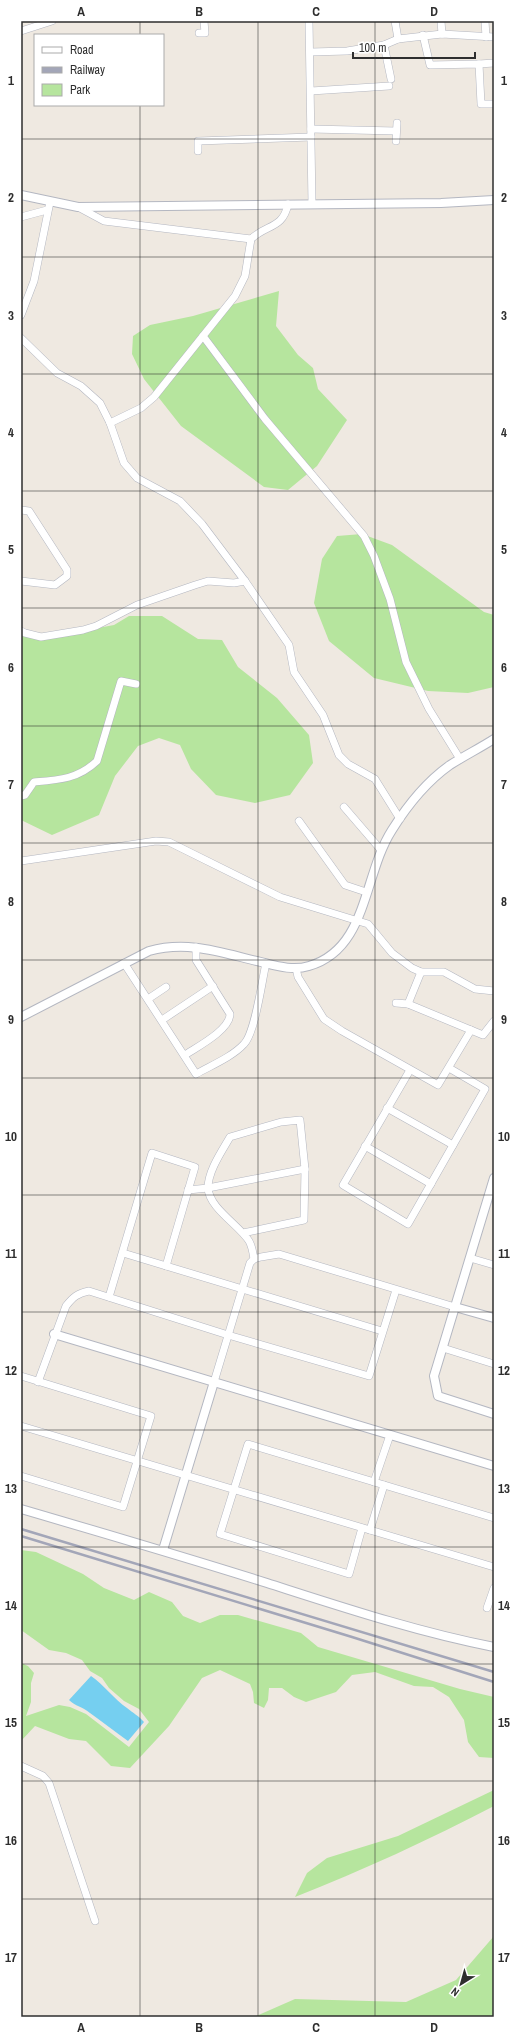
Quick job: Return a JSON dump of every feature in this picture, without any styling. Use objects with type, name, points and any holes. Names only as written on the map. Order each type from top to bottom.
[{"type":"street","points":[[21,31],[52,21]]},
{"type":"street","points":[[199,34],[205,33],[204,21]]},
{"type":"street","points":[[309,21],[311,52],[312,204]]},
{"type":"street","points":[[395,21],[398,39]]},
{"type":"street","points":[[441,21],[442,34]]},
{"type":"street","points":[[485,21],[486,37]]},
{"type":"street","points":[[311,52],[347,51],[384,44],[398,39],[423,35],[442,34],[494,37]]},
{"type":"street","points":[[423,35],[430,65],[494,63]]},
{"type":"street","points":[[311,91],[390,82],[384,44]]},
{"type":"street","points":[[479,64],[481,104],[494,104]]},
{"type":"street","points":[[396,141],[397,123]]},
{"type":"street","points":[[311,129],[396,131]]},
{"type":"street","points":[[198,151],[198,141],[312,137]]},
{"type":"street","points":[[21,195],[48,206],[78,207],[441,203],[494,200]]},
{"type":"street","points":[[78,207],[104,221],[251,239],[282,220],[286,214],[288,204]]},
{"type":"street","points":[[21,216],[48,206]]},
{"type":"street","points":[[21,315],[34,281],[48,206]]},
{"type":"street","points":[[110,423],[141,408],[154,397],[203,336],[242,285],[248,267],[251,239]]},
{"type":"street","points":[[203,336],[265,419],[364,536],[390,599],[406,662],[428,709],[460,759]]},
{"type":"street","points":[[21,338],[57,373],[91,393],[100,403],[110,423],[124,463],[130,471],[147,484],[171,495],[188,509],[245,581],[289,646],[294,672],[323,715],[339,755],[348,764],[375,779],[400,819]]},
{"type":"street","points":[[21,510],[29,511],[67,570],[67,576],[55,585],[21,581]]},
{"type":"street","points":[[21,630],[25,634],[42,637],[83,630],[96,626],[137,605],[208,581],[234,583],[245,581]]},
{"type":"street","points":[[21,796],[25,795],[34,782],[72,778],[89,769],[97,761],[121,681],[136,684]]},
{"type":"street","points":[[21,1017],[149,950],[166,946],[196,947],[266,963],[296,968],[315,965],[330,956],[348,939],[356,921],[381,850],[400,819],[432,781],[460,759],[494,739]]},
{"type":"street","points":[[344,807],[381,850]]},
{"type":"street","points":[[299,821],[345,885],[366,892]]},
{"type":"street","points":[[21,861],[156,841],[169,842],[280,897],[368,924],[392,953],[404,963],[421,972],[444,972],[475,988],[494,991]]},
{"type":"street","points":[[185,1055],[224,1029],[230,1020],[230,1014],[196,960],[196,947]]},
{"type":"street","points":[[124,963],[196,1074],[237,1050],[245,1043],[251,1032],[266,963]]},
{"type":"street","points":[[296,968],[298,977],[324,1019],[342,1031],[438,1085],[471,1030]]},
{"type":"street","points":[[408,1004],[421,972]]},
{"type":"street","points":[[162,1020],[213,986]]},
{"type":"street","points":[[148,999],[166,987]]},
{"type":"street","points":[[396,1003],[408,1004],[483,1035],[494,1021]]},
{"type":"street","points":[[410,1070],[343,1185],[408,1224],[485,1089],[449,1068]]},
{"type":"street","points":[[387,1108],[453,1145]]},
{"type":"street","points":[[242,1233],[304,1220],[305,1169],[300,1120],[281,1122],[230,1137],[211,1174],[208,1188],[220,1211],[250,1243],[254,1259]]},
{"type":"street","points":[[365,1146],[431,1184]]},
{"type":"street","points":[[110,1297],[152,1153],[195,1167],[166,1266]]},
{"type":"street","points":[[188,1190],[208,1188],[305,1169]]},
{"type":"street","points":[[494,1178],[434,1376],[438,1396],[494,1414]]},
{"type":"street","points":[[123,1253],[382,1331]]},
{"type":"street","points":[[163,1550],[250,1263],[254,1259],[279,1254],[494,1318]]},
{"type":"street","points":[[470,1258],[494,1265]]},
{"type":"street","points":[[38,1382],[54,1334],[66,1306],[73,1297],[80,1292],[89,1291],[110,1297],[228,1335],[369,1376],[396,1290]]},
{"type":"street","points":[[54,1334],[494,1466]]},
{"type":"street","points":[[442,1348],[494,1364]]},
{"type":"street","points":[[21,1376],[150,1416],[123,1507],[21,1476]]},
{"type":"street","points":[[21,1426],[137,1462],[186,1475],[494,1567]]},
{"type":"street","points":[[374,1482],[390,1435]]},
{"type":"street","points":[[362,1528],[349,1574],[220,1534],[248,1444],[494,1518]]},
{"type":"street","points":[[370,1530],[384,1485]]},
{"type":"street","points":[[21,1509],[163,1550],[404,1625],[453,1639],[494,1647]]},
{"type":"street","points":[[487,1608],[494,1588]]},
{"type":"street","points":[[21,1766],[43,1776],[48,1783],[55,1798],[95,1921]]},
{"type":"green space","points":[[279,291],[276,326],[298,355],[313,368],[318,389],[347,420],[317,466],[288,490],[264,487],[181,426],[144,379],[132,354],[133,336],[150,325],[193,316]]},
{"type":"green space","points":[[362,534],[392,545],[484,612],[494,615],[494,687],[468,693],[428,691],[374,678],[329,641],[314,603],[322,559],[337,536]]},
{"type":"green space","points":[[129,616],[162,616],[198,639],[222,640],[238,667],[277,698],[309,735],[313,763],[290,795],[255,803],[216,795],[191,769],[180,745],[159,738],[138,746],[115,776],[99,815],[52,835],[21,820],[21,633],[38,639],[114,625]]},
{"type":"green space","points":[[21,1550],[36,1552],[83,1574],[104,1588],[134,1600],[149,1592],[172,1602],[183,1616],[200,1623],[220,1615],[238,1615],[301,1633],[318,1647],[460,1689],[494,1697],[494,1758],[479,1757],[468,1742],[464,1720],[449,1697],[433,1687],[414,1686],[375,1672],[352,1675],[336,1692],[306,1702],[294,1697],[282,1688],[269,1688],[268,1700],[264,1708],[254,1703],[253,1692],[250,1684],[220,1670],[202,1678],[169,1726],[130,1768],[111,1766],[86,1741],[69,1739],[35,1726],[21,1741],[21,1663],[28,1666],[34,1673],[31,1683],[31,1702],[26,1716],[59,1705],[70,1707],[86,1714],[129,1747],[149,1722],[139,1709],[124,1701],[109,1688],[102,1678],[90,1671],[82,1660],[66,1653],[49,1650],[21,1630]]},
{"type":"green space","points":[[494,1790],[494,1806],[396,1854],[295,1897],[307,1873],[327,1858],[398,1836]]},
{"type":"green space","points":[[494,1936],[494,2017],[254,2017],[295,1999],[406,2002],[456,1980]]},
{"type":"water","points":[[91,1676],[144,1722],[128,1741],[87,1711],[69,1700]]},
{"type":"railway","points":[[21,1529],[494,1672]]},
{"type":"railway","points":[[21,1536],[494,1682]]}]
